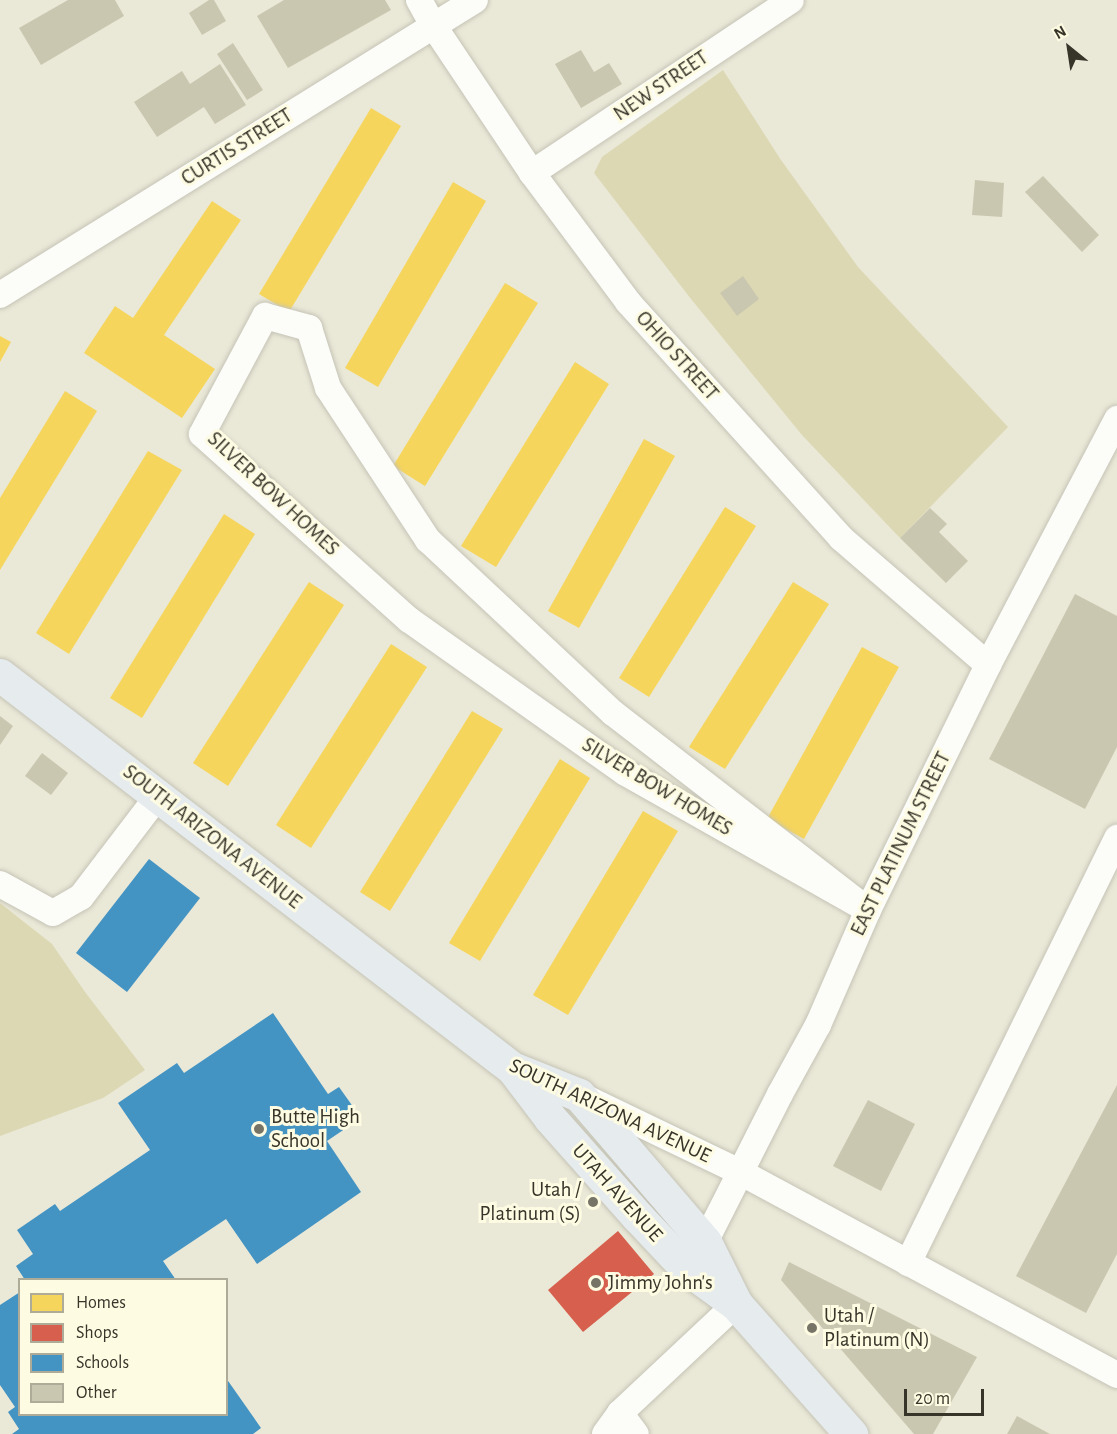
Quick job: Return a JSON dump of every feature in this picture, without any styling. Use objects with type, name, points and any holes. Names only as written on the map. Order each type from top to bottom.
[{"type":"main road","name":"SOUTH ARIZONA AVENUE","points":[[0,675],[512,1068],[579,1095]]},
{"type":"main road","name":"UTAH AVENUE","points":[[512,1068],[584,1157],[685,1267],[736,1304],[851,1434]]},
{"type":"main road","name":"UTAH AVENUE","points":[[579,1095],[705,1242],[736,1304]]},
{"type":"street","name":"OHIO STREET","points":[[419,0],[433,26],[532,173],[628,302],[841,538],[988,665]]},
{"type":"street","name":"CURTIS STREET","points":[[0,295],[475,0]]},
{"type":"street","name":"NEW STREET","points":[[532,173],[791,0]]},
{"type":"street","name":"SILVER BOW HOMES","points":[[265,316],[309,328],[328,388],[428,540],[613,713],[868,910],[624,772],[409,620],[202,434],[265,316]]},
{"type":"street","name":"EAST PLATINUM STREET","points":[[695,1274],[705,1242],[818,1025],[868,910],[988,665],[1117,419]]},
{"type":"street","points":[[0,884],[53,913],[81,897],[158,796]]},
{"type":"street","points":[[908,1263],[1117,838]]},
{"type":"street","name":"SOUTH ARIZONA AVENUE","points":[[579,1095],[740,1172],[1117,1375]]},
{"type":"street","points":[[605,1434],[620,1413],[736,1304]]},
{"type":"street","points":[[620,1413],[636,1434]]},
{"type":"shaded area","points":[[723,70],[781,160],[858,267],[1008,427],[900,538],[802,435],[691,299],[594,173],[602,157]]},
{"type":"shaded area","points":[[0,903],[52,944],[85,992],[145,1070],[103,1098],[0,1136]]},
{"type":"building: Homes","points":[[371,108],[401,126],[289,312],[259,294]]},
{"type":"building: Homes","points":[[453,182],[486,201],[378,387],[345,368]]},
{"type":"building: Homes","points":[[212,201],[241,220],[164,335],[215,369],[182,418],[84,353],[115,306],[133,318]]},
{"type":"building: Homes","points":[[505,283],[538,303],[425,486],[393,466]]},
{"type":"building: Homes","points":[[0,336],[11,342],[0,362]]},
{"type":"building: Homes","points":[[575,362],[609,384],[496,567],[461,546]]},
{"type":"building: Homes","points":[[65,391],[97,411],[0,570],[0,498]]},
{"type":"building: Homes","points":[[644,439],[675,456],[579,628],[548,611]]},
{"type":"building: Homes","points":[[148,451],[182,470],[69,654],[36,633]]},
{"type":"building: Homes","points":[[725,507],[756,526],[649,697],[619,678]]},
{"type":"building: Homes","points":[[224,514],[255,534],[142,718],[110,698]]},
{"type":"building: Homes","points":[[309,582],[344,605],[228,786],[193,763]]},
{"type":"building: Homes","points":[[793,582],[829,604],[725,769],[689,747]]},
{"type":"building: Homes","points":[[391,644],[427,667],[311,848],[276,825]]},
{"type":"building: Homes","points":[[862,647],[899,667],[804,839],[767,819]]},
{"type":"building: Homes","points":[[472,711],[503,729],[390,911],[360,892]]},
{"type":"building: Homes","points":[[560,759],[590,778],[480,961],[449,943]]},
{"type":"building: Homes","points":[[643,811],[678,831],[568,1015],[533,995]]},
{"type":"building: Shops","points":[[618,1231],[654,1274],[583,1332],[548,1290]]},
{"type":"building: Schools","points":[[149,859],[200,898],[127,992],[76,953]]},
{"type":"building: Schools","points":[[273,1013],[328,1094],[339,1087],[361,1118],[327,1141],[361,1192],[257,1264],[226,1219],[163,1261],[175,1278],[24,1278],[16,1266],[33,1254],[17,1230],[55,1204],[60,1211],[150,1150],[118,1103],[177,1063],[184,1073]]},
{"type":"building: Schools","points":[[18,1293],[18,1416],[228,1416],[228,1381],[261,1428],[253,1434],[12,1434],[19,1429],[8,1412],[15,1407],[0,1385],[0,1305]]},
{"type":"building: Other","points":[[68,0],[115,0],[124,16],[41,65],[19,28]]},
{"type":"building: Other","points":[[209,0],[214,0],[226,21],[202,35],[189,13]]},
{"type":"building: Other","points":[[284,0],[385,0],[391,10],[288,68],[257,16]]},
{"type":"building: Other","points":[[233,43],[263,90],[247,100],[217,54]]},
{"type":"building: Other","points":[[581,50],[594,72],[609,63],[622,84],[581,108],[555,64]]},
{"type":"building: Other","points":[[220,64],[246,105],[215,124],[204,107],[157,137],[134,102],[182,71],[190,84]]},
{"type":"building: Other","points":[[1043,176],[1099,235],[1082,252],[1025,192]]},
{"type":"building: Other","points":[[975,180],[1004,183],[1002,217],[972,215]]},
{"type":"building: Other","points":[[743,276],[759,299],[737,316],[720,293]]},
{"type":"building: Other","points":[[930,508],[947,524],[939,532],[968,561],[946,583],[900,538]]},
{"type":"building: Other","points":[[1075,594],[1117,616],[1117,747],[1085,809],[989,759]]},
{"type":"building: Other","points":[[0,716],[13,726],[0,745]]},
{"type":"building: Other","points":[[42,753],[68,773],[51,795],[25,776]]},
{"type":"building: Other","points":[[1117,1085],[1117,1254],[1086,1313],[1016,1276]]},
{"type":"building: Other","points":[[868,1100],[915,1124],[881,1191],[833,1166]]},
{"type":"building: Other","points":[[789,1262],[977,1357],[933,1434],[914,1434],[781,1280]]},
{"type":"building: Other","points":[[1017,1416],[1050,1434],[1007,1434]]},
{"type":"place","name":"Butte High School","points":[[259,1129]]},
{"type":"place","name":"Utah / Platinum (S)","points":[[593,1202]]},
{"type":"place","name":"Jimmy John's","points":[[596,1283]]},
{"type":"place","name":"Utah / Platinum (N)","points":[[812,1328]]}]
